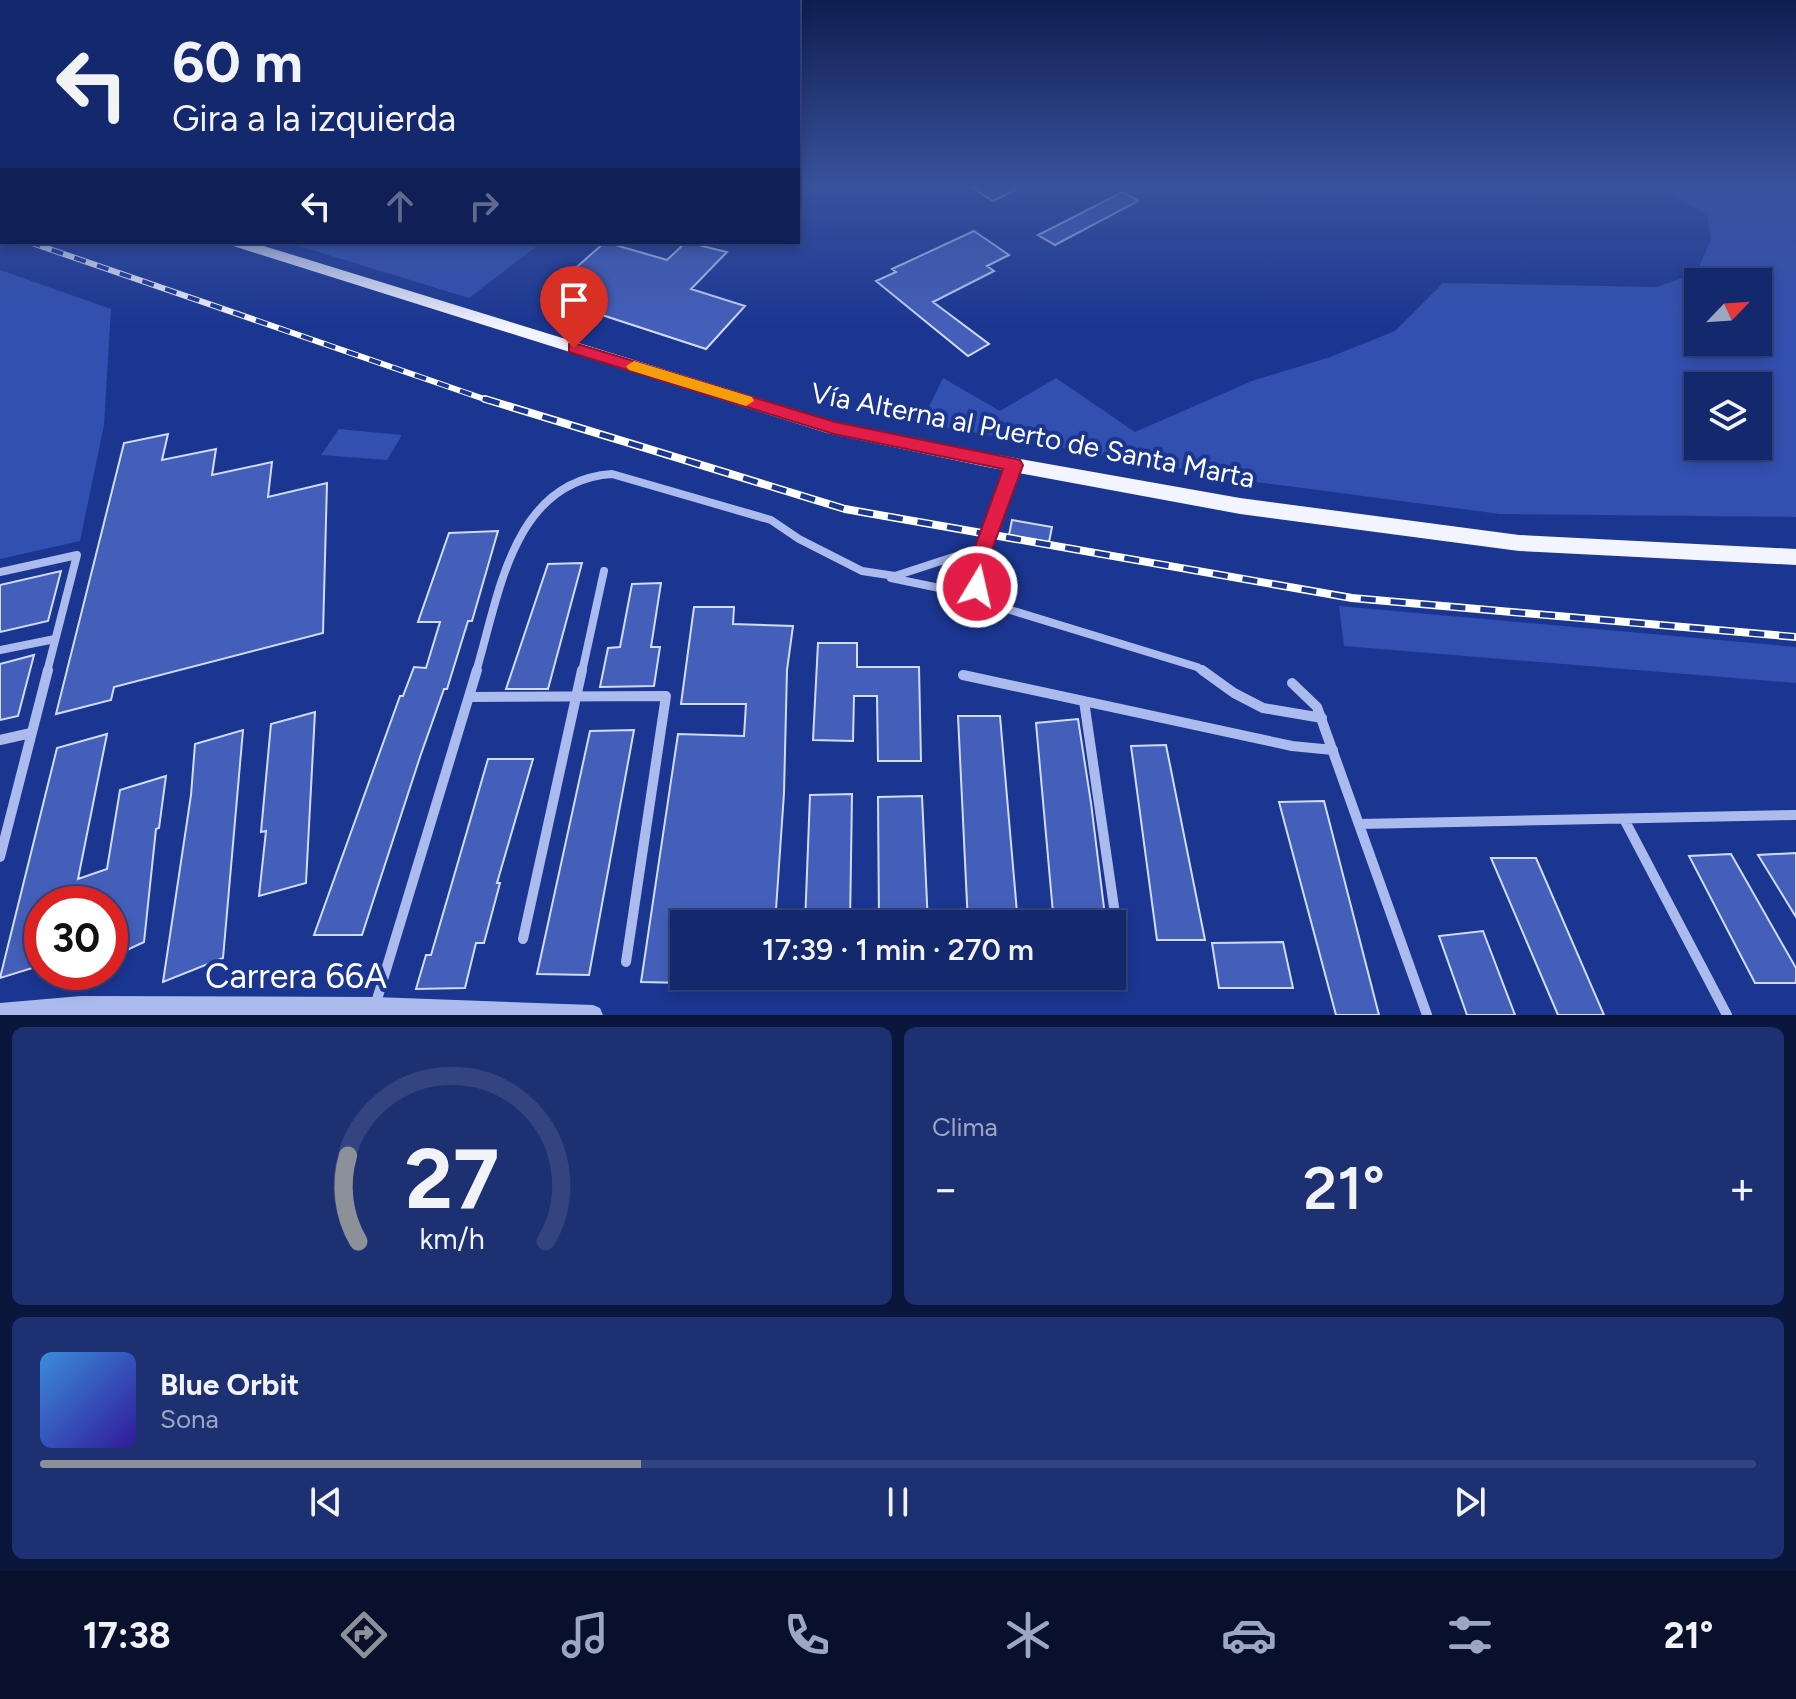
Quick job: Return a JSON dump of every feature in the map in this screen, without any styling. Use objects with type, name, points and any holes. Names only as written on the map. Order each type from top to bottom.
[{"type":"main road","name":"Vía Alterna al Puerto de Santa Marta","points":[[241,244],[834,428],[1014,465],[1240,506],[1519,543],[1796,557]]},
{"type":"street","points":[[1014,465],[984,547],[977,587],[984,597],[994,605],[1197,667],[1234,693],[1263,708],[1322,718]]},
{"type":"street","points":[[375,1007],[507,570],[524,527],[548,503],[586,476],[612,474],[771,520],[799,539],[849,565],[882,576],[984,597]]},
{"type":"street","points":[[882,576],[895,576],[984,547]]},
{"type":"street","points":[[0,572],[77,555],[0,857]]},
{"type":"street","points":[[523,939],[604,571]]},
{"type":"street","points":[[0,650],[55,639]]},
{"type":"street","points":[[963,675],[1292,746],[1333,750]]},
{"type":"street","points":[[1292,683],[1317,707],[1322,718],[1427,1015]]},
{"type":"street","points":[[470,697],[666,696],[626,962]]},
{"type":"street","points":[[1084,701],[1114,910]]},
{"type":"street","points":[[0,740],[31,733]]},
{"type":"street","points":[[1359,824],[1796,815]]},
{"type":"street","points":[[1624,819],[1727,1015]]},
{"type":"street","name":"Carrera 66A","points":[[0,1013],[81,1006],[134,1012],[375,1007],[593,1015]]},
{"type":"shaded area","points":[[1710,232],[1796,232],[1796,517],[1500,514],[1256,482],[921,423],[943,378],[1000,411],[1056,378],[1135,432],[1252,381],[1330,357],[1395,331],[1443,283],[1657,287],[1684,277],[1684,356],[1772,356],[1772,268],[1698,268],[1711,240]]},
{"type":"shaded area","points":[[293,244],[539,244],[469,298]]},
{"type":"shaded area","points":[[0,270],[111,309],[104,425],[80,541],[0,559]]},
{"type":"shaded area","points":[[339,429],[402,435],[387,460],[321,455]]},
{"type":"shaded area","points":[[1339,606],[1796,647],[1796,683],[1344,646]]},
{"type":"building","points":[[971,232],[976,232],[1009,255],[987,266],[994,271],[933,302],[989,344],[968,356],[876,281],[896,272],[892,269]]},
{"type":"building","points":[[1043,232],[1079,232],[1055,245],[1038,235]]},
{"type":"building","points":[[603,244],[667,260],[684,244],[694,244],[727,252],[691,289],[745,306],[706,349],[544,296]]},
{"type":"building","points":[[168,434],[162,460],[216,449],[212,475],[272,462],[268,497],[327,483],[323,633],[114,687],[111,700],[56,714],[124,443]]},
{"type":"building","points":[[1012,520],[1052,527],[1049,542],[1009,535]]},
{"type":"building","points":[[498,531],[472,621],[468,621],[447,689],[444,689],[420,757],[362,935],[314,935],[400,696],[403,696],[414,667],[426,668],[440,622],[418,622],[449,533]]},
{"type":"building","points":[[582,563],[548,689],[506,689],[548,564]]},
{"type":"building","points":[[61,571],[48,621],[0,632],[0,585]]},
{"type":"building","points":[[661,583],[651,647],[660,647],[654,686],[600,687],[608,648],[620,647],[632,584]]},
{"type":"building","points":[[694,607],[734,607],[733,624],[793,626],[787,670],[784,793],[776,910],[670,910],[670,983],[641,982],[678,734],[744,736],[746,704],[681,704]]},
{"type":"building","points":[[818,643],[857,643],[857,667],[919,667],[921,761],[878,761],[877,696],[854,696],[853,741],[813,740]]},
{"type":"building","points":[[34,655],[18,716],[0,720],[0,664]]},
{"type":"building","points":[[315,712],[306,883],[259,896],[266,831],[261,832],[271,724]]},
{"type":"building","points":[[958,716],[1000,716],[1017,910],[967,910]]},
{"type":"building","points":[[1078,719],[1104,910],[1053,910],[1036,723]]},
{"type":"building","points":[[243,730],[223,958],[163,982],[191,795],[195,744]]},
{"type":"building","points":[[634,730],[589,975],[537,974],[590,731]]},
{"type":"building","points":[[107,734],[78,879],[107,869],[120,790],[166,776],[159,828],[156,829],[144,942],[128,950],[128,886],[24,886],[24,971],[0,978],[57,748]]},
{"type":"building","points":[[1166,745],[1205,940],[1157,940],[1131,746]]},
{"type":"building","points":[[488,759],[533,759],[497,883],[500,883],[484,943],[476,943],[465,988],[416,989],[426,955],[431,955]]},
{"type":"building","points":[[852,794],[850,910],[806,910],[810,795]]},
{"type":"building","points":[[922,796],[927,910],[879,910],[878,797]]},
{"type":"building","points":[[1324,801],[1379,1015],[1336,1015],[1279,802]]},
{"type":"building","points":[[1796,853],[1796,917],[1758,855]]},
{"type":"building","points":[[1731,854],[1796,968],[1796,983],[1755,983],[1689,856]]},
{"type":"building","points":[[1491,858],[1536,858],[1604,1015],[1558,1015]]},
{"type":"building","points":[[1483,931],[1515,1015],[1467,1015],[1439,936]]},
{"type":"building","points":[[1283,942],[1293,988],[1219,988],[1212,943]]},
{"type":"railway","points":[[35,244],[490,401]]},
{"type":"railway","points":[[485,399],[845,509],[1352,598],[1796,637]]},
{"type":"slow traffic","points":[[634,366],[746,401]]},
{"type":"route","points":[[574,348],[834,428],[1014,465],[984,547],[977,587]]}]
